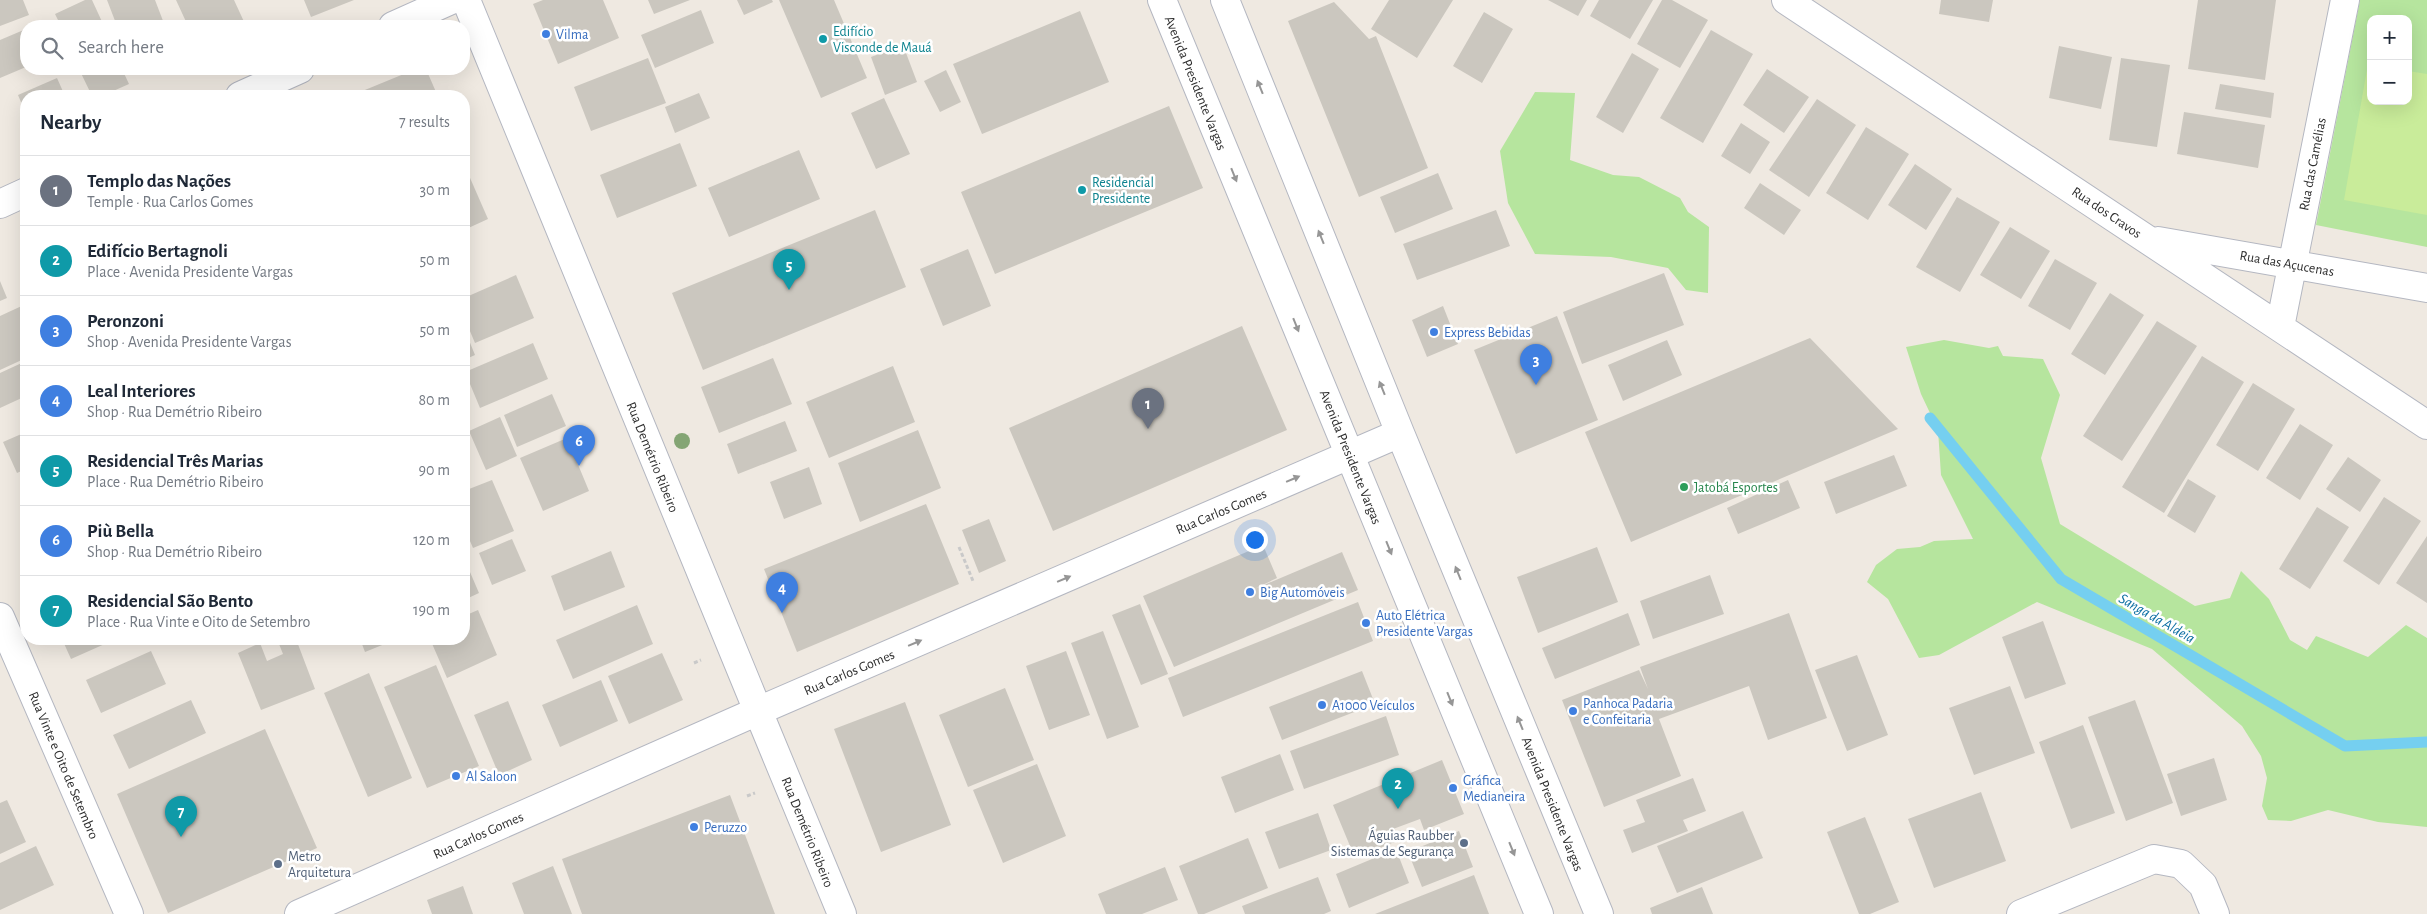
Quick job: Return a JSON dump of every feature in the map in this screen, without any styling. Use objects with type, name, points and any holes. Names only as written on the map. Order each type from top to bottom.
[{"type":"street","points":[[406,20],[451,0]]},
{"type":"street","name":"Rua Demétrio Ribeiro","points":[[466,0],[842,914]]},
{"type":"street","name":"Avenida Presidente Vargas","points":[[1162,0],[1539,914]]},
{"type":"street","name":"Avenida Presidente Vargas","points":[[1225,0],[1400,433],[1599,914]]},
{"type":"street","name":"Rua dos Cravos","points":[[1786,0],[1810,7],[2146,239],[2427,425]]},
{"type":"street","name":"Rua das Camélias","points":[[2280,327],[2345,0]]},
{"type":"street","points":[[253,90],[287,75]]},
{"type":"street","points":[[0,204],[20,195]]},
{"type":"street","name":"Rua das Açucenas","points":[[2146,239],[2427,288]]},
{"type":"street","name":"Rua Carlos Gomes","points":[[299,914],[758,711],[1400,433]]},
{"type":"street","name":"Rua Vinte e Oito de Setembro","points":[[0,617],[128,914]]},
{"type":"street","points":[[2021,914],[2154,859],[2181,864],[2202,885],[2215,914]]},
{"type":"path","points":[[959,547],[975,585]]},
{"type":"green space","points":[[2360,0],[2427,0],[2427,247],[2316,225]]},
{"type":"green space","points":[[2367,70],[2367,105],[2412,105],[2412,72],[2427,74],[2427,215],[2344,200]]},
{"type":"green space","points":[[1535,92],[1575,93],[1570,160],[1613,175],[1639,177],[1680,198],[1688,212],[1709,227],[1708,293],[1686,290],[1668,268],[1611,257],[1535,254],[1508,203],[1500,151]]},
{"type":"green space","points":[[1944,340],[1989,348],[1998,346],[2003,356],[2043,359],[2060,395],[2041,458],[2060,524],[2195,606],[2230,598],[2241,571],[2269,599],[2290,640],[2307,650],[2316,636],[2368,657],[2406,625],[2427,638],[2427,827],[2378,822],[2328,810],[2291,821],[2268,820],[2262,806],[2267,778],[2261,756],[2242,726],[2152,649],[2037,602],[1939,655],[1919,658],[1888,599],[1867,582],[1876,565],[1897,549],[1920,547],[1934,541],[1973,539],[1941,475],[1938,430],[1921,394],[1906,347]]},
{"type":"building","points":[[0,0],[23,0],[29,15],[0,26]]},
{"type":"building","points":[[85,0],[92,0],[101,20],[58,20],[55,14]]},
{"type":"building","points":[[107,0],[155,0],[163,20],[115,20]]},
{"type":"building","points":[[176,0],[234,0],[243,20],[185,20]]},
{"type":"building","points":[[304,0],[354,0],[311,17]]},
{"type":"building","points":[[543,0],[603,0],[619,38],[558,64],[533,4]]},
{"type":"building","points":[[648,0],[690,0],[654,14]]},
{"type":"building","points":[[737,0],[772,0],[773,2],[744,15]]},
{"type":"building","name":"Edifício Visconde de Mauá","points":[[779,0],[834,0],[867,78],[821,98]]},
{"type":"building","points":[[1389,0],[1453,0],[1417,58],[1371,29]]},
{"type":"building","points":[[1548,0],[1587,0],[1578,16]]},
{"type":"building","points":[[1599,0],[1653,0],[1630,39],[1590,16]]},
{"type":"building","points":[[1662,0],[1672,0],[1708,20],[1680,68],[1637,44]]},
{"type":"building","points":[[1941,0],[1993,0],[1989,22],[1939,14]]},
{"type":"building","points":[[2198,0],[2276,0],[2265,80],[2188,69]]},
{"type":"building","points":[[1334,2],[1369,39],[1376,36],[1428,168],[1359,197],[1288,21]]},
{"type":"building","points":[[701,10],[714,43],[655,68],[641,35]]},
{"type":"building","points":[[1080,11],[1109,82],[982,134],[953,64]]},
{"type":"building","points":[[1484,12],[1513,29],[1482,83],[1453,66]]},
{"type":"building","points":[[1711,30],[1753,54],[1703,143],[1660,118]]},
{"type":"building","points":[[20,32],[20,70],[0,78],[0,40]]},
{"type":"building","points":[[903,45],[917,82],[885,95],[871,57]]},
{"type":"building","points":[[2059,46],[2112,57],[2101,109],[2049,98]]},
{"type":"building","points":[[1632,53],[1659,69],[1623,133],[1596,117]]},
{"type":"building","points":[[648,58],[666,103],[591,131],[574,87]]},
{"type":"building","points":[[2121,58],[2170,65],[2157,147],[2109,140]]},
{"type":"building","points":[[1767,69],[1809,97],[1784,133],[1743,105]]},
{"type":"building","points":[[946,70],[961,102],[940,112],[924,81]]},
{"type":"building","points":[[82,75],[125,75],[129,84],[116,90],[89,90]]},
{"type":"building","points":[[401,75],[429,75],[435,90],[365,90]]},
{"type":"building","points":[[57,78],[62,90],[29,90]]},
{"type":"building","points":[[2220,84],[2274,93],[2271,118],[2215,109]]},
{"type":"building","points":[[699,93],[710,118],[675,133],[665,107]]},
{"type":"building","points":[[884,98],[910,154],[876,169],[851,113]]},
{"type":"building","points":[[1817,99],[1856,125],[1809,197],[1769,170]]},
{"type":"building","name":"Residencial Presidente","points":[[1169,106],[1203,188],[995,274],[961,192]]},
{"type":"building","points":[[2184,112],[2265,125],[2258,168],[2177,154]]},
{"type":"building","points":[[1741,123],[1770,142],[1750,174],[1721,156]]},
{"type":"building","points":[[1866,127],[1909,154],[1868,220],[1826,193]]},
{"type":"building","points":[[680,143],[697,186],[617,218],[600,175]]},
{"type":"building","points":[[799,150],[820,199],[729,237],[708,188]]},
{"type":"building","points":[[1915,164],[1952,189],[1926,230],[1888,205]]},
{"type":"building","points":[[1438,173],[1453,209],[1395,233],[1380,197]]},
{"type":"building","points":[[470,178],[488,219],[470,227]]},
{"type":"building","points":[[1760,183],[1801,210],[1784,235],[1744,208]]},
{"type":"building","points":[[1957,197],[2000,222],[1960,292],[1916,267]]},
{"type":"building","points":[[875,210],[906,287],[703,370],[672,293]]},
{"type":"building","points":[[1496,210],[1510,246],[1417,280],[1403,244]]},
{"type":"building","points":[[2010,227],[2050,251],[2021,299],[1980,275]]},
{"type":"building","points":[[968,249],[991,306],[943,326],[920,269]]},
{"type":"building","points":[[2055,259],[2097,283],[2070,330],[2028,306]]},
{"type":"building","points":[[1664,273],[1684,325],[1582,364],[1563,312]]},
{"type":"building","points":[[516,275],[534,318],[475,343],[470,331],[470,295]]},
{"type":"building","points":[[0,281],[7,298],[0,301]]},
{"type":"building","points":[[2110,293],[2144,315],[2105,375],[2071,354]]},
{"type":"building","points":[[1443,306],[1458,344],[1427,357],[1412,320]]},
{"type":"building","points":[[20,307],[20,361],[0,370],[0,316]]},
{"type":"building","points":[[1557,316],[1598,420],[1516,454],[1474,350]]},
{"type":"building","points":[[2157,321],[2197,346],[2122,461],[2083,436]]},
{"type":"building","points":[[1242,326],[1287,430],[1053,531],[1009,428]]},
{"type":"building","name":"Jatobá Esportes","points":[[1810,338],[1898,429],[1631,542],[1585,432]]},
{"type":"building","points":[[1667,340],[1682,375],[1623,401],[1608,365]]},
{"type":"building","points":[[470,343],[475,355],[470,357]]},
{"type":"building","points":[[533,343],[548,379],[480,408],[470,384],[470,370]]},
{"type":"building","points":[[2202,356],[2244,382],[2164,513],[2122,487]]},
{"type":"building","points":[[773,358],[792,404],[719,433],[701,387]]},
{"type":"building","points":[[20,364],[20,399],[0,408],[0,373]]},
{"type":"building","points":[[893,366],[915,422],[829,458],[806,402]]},
{"type":"building","points":[[2253,383],[2295,409],[2258,471],[2216,445]]},
{"type":"building","points":[[552,394],[566,426],[517,447],[504,415]]},
{"type":"building","points":[[500,417],[517,456],[486,470],[470,431]]},
{"type":"building","points":[[785,421],[797,451],[738,474],[727,444]]},
{"type":"building","points":[[2300,424],[2333,445],[2300,500],[2266,478]]},
{"type":"building","points":[[918,430],[941,488],[860,522],[838,463]]},
{"type":"building","points":[[20,435],[20,472],[17,473],[3,442]]},
{"type":"building","points":[[567,438],[589,491],[543,511],[520,458]]},
{"type":"building","points":[[1894,455],[1907,486],[1836,514],[1824,482]]},
{"type":"building","points":[[2348,457],[2381,480],[2360,512],[2326,489]]},
{"type":"building","points":[[809,467],[822,504],[784,519],[770,482]]},
{"type":"building","points":[[2188,479],[2216,496],[2195,533],[2167,516]]},
{"type":"building","points":[[492,480],[514,531],[473,548],[470,541],[470,489]]},
{"type":"building","points":[[1788,480],[1800,508],[1738,534],[1727,508]]},
{"type":"building","points":[[2384,497],[2421,521],[2379,585],[2343,561]]},
{"type":"building","points":[[926,504],[959,584],[797,652],[764,569]]},
{"type":"building","points":[[2317,507],[2349,527],[2310,589],[2279,569]]},
{"type":"building","points":[[989,519],[1006,561],[979,573],[962,530]]},
{"type":"building","points":[[2427,536],[2427,603],[2396,583]]},
{"type":"building","points":[[512,539],[526,571],[492,585],[479,553]]},
{"type":"building","points":[[1263,545],[1277,578],[1252,590],[1342,552],[1358,590],[1174,667],[1143,596]]},
{"type":"building","points":[[1597,547],[1618,602],[1538,633],[1517,577]]},
{"type":"building","points":[[611,551],[625,587],[564,611],[551,576]]},
{"type":"building","points":[[470,572],[479,593],[470,597]]},
{"type":"building","points":[[1710,575],[1724,614],[1653,639],[1640,601]]},
{"type":"building","points":[[1358,602],[1373,641],[1183,717],[1168,678]]},
{"type":"building","points":[[1140,604],[1168,674],[1141,685],[1112,615]]},
{"type":"building","points":[[637,605],[653,644],[573,679],[556,640]]},
{"type":"building","points":[[478,610],[497,655],[447,678],[433,645],[470,645],[470,613]]},
{"type":"building","points":[[1628,613],[1640,645],[1555,679],[1542,648]]},
{"type":"building","points":[[1789,613],[1827,718],[1768,740],[1749,686],[1659,719],[1681,776],[1604,807],[1562,700],[1639,670],[1648,689],[1640,667]]},
{"type":"building","points":[[2043,621],[2066,684],[2025,699],[2002,637]]},
{"type":"building","points":[[1103,631],[1139,727],[1107,739],[1071,643]]},
{"type":"building","points":[[65,645],[102,645],[71,659]]},
{"type":"building","points":[[256,645],[261,645],[267,661],[283,654],[279,645],[298,645],[315,689],[261,710],[238,653]]},
{"type":"building","points":[[362,645],[382,645],[365,652]]},
{"type":"building","points":[[151,651],[166,684],[101,713],[86,680]]},
{"type":"building","points":[[1066,651],[1090,715],[1049,730],[1026,666]]},
{"type":"building","points":[[662,653],[683,700],[629,724],[608,676]]},
{"type":"building","points":[[1857,655],[1888,735],[1847,751],[1815,670]]},
{"type":"building","points":[[436,665],[479,766],[427,788],[384,687]]},
{"type":"building","name":"A1000 Veículos","points":[[1362,671],[1375,704],[1282,740],[1269,707]]},
{"type":"building","points":[[369,673],[412,778],[368,797],[324,693]]},
{"type":"building","points":[[601,680],[618,721],[560,747],[542,705]]},
{"type":"building","points":[[2010,686],[2035,753],[1974,775],[1949,708]]},
{"type":"building","points":[[1005,688],[1034,760],[968,787],[939,715]]},
{"type":"building","points":[[191,700],[206,733],[129,769],[113,735]]},
{"type":"building","points":[[2135,700],[2173,803],[2126,821],[2088,717]]},
{"type":"building","points":[[508,701],[532,760],[499,775],[474,715]]},
{"type":"building","points":[[905,702],[951,825],[881,852],[834,729]]},
{"type":"building","points":[[1386,716],[1399,755],[1304,789],[1290,751]]},
{"type":"building","points":[[2083,725],[2115,813],[2071,829],[2039,742]]},
{"type":"building","points":[[265,729],[317,848],[168,913],[117,794]]},
{"type":"building","points":[[1280,754],[1294,790],[1235,813],[1221,777]]},
{"type":"building","points":[[2214,758],[2227,800],[2181,816],[2167,774]]},
{"type":"building","points":[[1442,760],[1464,814],[1424,830],[1420,819],[1393,829],[1397,841],[1355,858],[1333,805]]},
{"type":"building","points":[[1037,764],[1066,836],[1003,863],[973,790]]},
{"type":"building","points":[[1693,778],[1706,811],[1683,820],[1688,831],[1632,853],[1623,830],[1645,822],[1636,800]]},
{"type":"building","points":[[1981,792],[2006,861],[1934,888],[1908,819]]},
{"type":"building","name":"Peruzzo","points":[[730,795],[775,914],[582,914],[562,859]]},
{"type":"building","points":[[7,800],[26,842],[0,854],[0,803]]},
{"type":"building","points":[[1743,811],[1763,858],[1677,893],[1657,846]]},
{"type":"building","points":[[1318,813],[1331,850],[1279,869],[1265,832]]},
{"type":"building","points":[[1865,817],[1899,902],[1870,914],[1859,914],[1827,832]]},
{"type":"building","points":[[1459,831],[1473,867],[1422,887],[1408,852]]},
{"type":"building","points":[[1248,838],[1268,888],[1204,914],[1198,914],[1179,866]]},
{"type":"building","points":[[36,846],[54,885],[0,910],[0,863]]},
{"type":"building","points":[[1396,849],[1409,883],[1349,908],[1336,874]]},
{"type":"building","points":[[553,866],[572,914],[524,914],[512,883]]},
{"type":"building","points":[[1165,867],[1178,900],[1142,914],[1106,914],[1098,894]]},
{"type":"building","points":[[1474,875],[1489,914],[1375,914]]},
{"type":"building","points":[[1318,877],[1331,911],[1324,914],[1245,914],[1242,906]]},
{"type":"building","points":[[463,886],[473,914],[432,914],[427,900]]},
{"type":"building","points":[[1702,887],[1713,914],[1652,914],[1650,908]]},
{"type":"waterway","name":"Sanga da Aldeia","points":[[1930,418],[2061,579],[2345,746],[2427,742]]},
{"type":"place","name":"Vilma","points":[[546,34]]},
{"type":"place","name":"Edifício Visconde de Mauá","points":[[823,39]]},
{"type":"place","name":"Residencial Presidente","points":[[1082,190]]},
{"type":"place","name":"Residencial Três Marias","points":[[789,290]]},
{"type":"place","name":"Express Bebidas","points":[[1434,332]]},
{"type":"place","name":"Peronzoni","points":[[1536,385]]},
{"type":"place","name":"Templo das Nações","points":[[1148,429]]},
{"type":"place","name":"Più Bella","points":[[579,466]]},
{"type":"place","name":"Jatobá Esportes","points":[[1684,487]]},
{"type":"place","name":"Big Automóveis","points":[[1250,592]]},
{"type":"place","name":"Leal Interiores","points":[[782,613]]},
{"type":"place","name":"Auto Elétrica Presidente Vargas","points":[[1366,623]]},
{"type":"place","name":"A1000 Veículos","points":[[1322,705]]},
{"type":"place","name":"Panhoca Padaria e Confeitaria","points":[[1573,711]]},
{"type":"place","name":"Al Saloon","points":[[456,776]]},
{"type":"place","name":"Gráfica Medianeira","points":[[1453,788]]},
{"type":"place","name":"Edifício Bertagnoli","points":[[1398,809]]},
{"type":"place","name":"Peruzzo","points":[[694,827]]},
{"type":"place","name":"Residencial São Bento","points":[[181,837]]},
{"type":"place","name":"Águias Raubber Sistemas de Segurança","points":[[1464,843]]},
{"type":"place","name":"Metro Arquitetura","points":[[278,864]]}]
